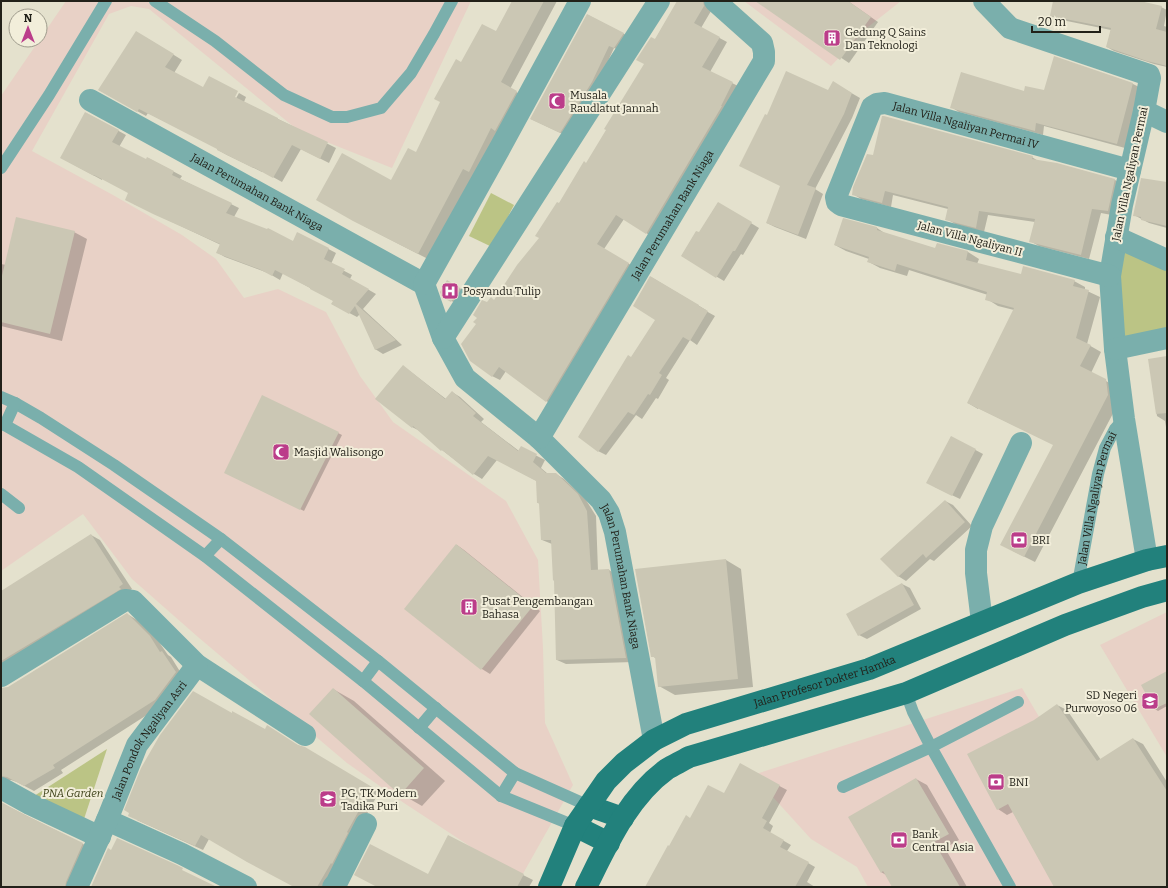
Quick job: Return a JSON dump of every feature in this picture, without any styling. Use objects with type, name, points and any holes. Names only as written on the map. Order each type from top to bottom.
[{"type":"main road","name":"Jalan Profesor Dokter Hamka","points":[[549,887],[575,826],[606,781],[624,763],[654,740],[686,724],[869,669],[1078,582],[1157,558]]},
{"type":"main road","points":[[586,887],[622,818],[648,787],[668,769],[689,757],[906,693],[1065,625],[1142,597],[1167,590]]},
{"type":"main road","points":[[1049,595],[1065,625]]},
{"type":"main road","points":[[589,806],[622,818]]},
{"type":"main road","points":[[575,826],[608,843]]},
{"type":"street","points":[[424,284],[498,153],[580,1]]},
{"type":"street","points":[[443,338],[659,1]]},
{"type":"street","name":"Jalan Perumahan Bank Niaga","points":[[539,438],[764,61],[762,43],[715,1]]},
{"type":"street","name":"Jalan Villa Ngaliyan Permai","points":[[984,1],[1010,28],[1149,75],[1150,78],[1116,238],[1110,276],[1115,349],[1124,418],[1157,558]]},
{"type":"street","name":"Jalan Perumahan Bank Niaga","points":[[90,100],[424,284],[443,338],[465,378],[539,438],[601,500],[609,513],[615,532],[654,740]]},
{"type":"street","name":"Jalan Villa Ngaliyan Permai IV","points":[[836,197],[872,107],[877,104],[885,103],[1130,170]]},
{"type":"street","points":[[1144,111],[1167,122]]},
{"type":"street","name":"Jalan Villa Ngaliyan II","points":[[836,197],[841,205],[1110,276]]},
{"type":"street","points":[[1116,238],[1167,260]]},
{"type":"street","points":[[1115,349],[1167,338]]},
{"type":"street","points":[[982,622],[976,573],[976,550],[982,526],[1021,443]]},
{"type":"street","points":[[1,676],[127,600],[133,601],[197,665],[305,735]]},
{"type":"street","name":"Jalan Pondok Ngaliyan Asri","points":[[77,887],[104,828],[137,745],[197,665]]},
{"type":"street","points":[[1,788],[30,804],[182,854],[246,887]]},
{"type":"street","points":[[339,885],[366,824]]},
{"type":"lane","points":[[1,168],[49,95],[106,1]]},
{"type":"lane","points":[[155,1],[215,41],[284,95],[332,117],[347,117],[381,108],[411,73],[452,1]]},
{"type":"lane","points":[[1,398],[15,403],[41,418],[114,465],[221,539],[378,660],[515,773],[589,806]]},
{"type":"lane","points":[[15,403],[3,424],[78,467],[205,556],[363,681],[501,796],[575,826]]},
{"type":"lane","name":"Jalan Villa Ngaliyan Permai","points":[[1078,582],[1098,474],[1105,448],[1124,418]]},
{"type":"lane","points":[[1,494],[19,508]]},
{"type":"lane","points":[[205,556],[221,539]]},
{"type":"lane","points":[[363,681],[378,660]]},
{"type":"lane","points":[[906,693],[913,712],[931,747],[1010,887]]},
{"type":"lane","points":[[843,787],[931,747],[1018,702]]},
{"type":"lane","points":[[419,728],[436,708]]},
{"type":"lane","points":[[501,796],[515,773]]},
{"type":"shaded area","points":[[66,1],[471,1],[392,168],[299,131],[149,9],[131,6],[109,14],[32,151],[182,235],[216,259],[244,298],[278,289],[326,312],[360,376],[393,422],[506,501],[538,560],[543,648],[545,723],[573,785],[520,879],[404,803],[347,763],[132,579],[83,514],[1,571],[1,96],[34,48],[48,48],[48,27]]},
{"type":"shaded area","name":"Gedung Q Sains Dan Teknologi","points":[[744,1],[901,1],[868,27],[831,66]]},
{"type":"shaded area","name":"SD Negeri Purwoyoso 06","points":[[1167,612],[1167,757],[1100,645]]},
{"type":"shaded area","points":[[1022,688],[1120,854],[1117,887],[868,887],[857,867],[811,839],[753,775]]},
{"type":"green space","points":[[491,193],[514,205],[492,247],[469,236]]},
{"type":"green space","points":[[1124,242],[1167,264],[1167,330],[1122,344],[1118,276]]},
{"type":"green space","name":"PNA Garden","points":[[107,749],[84,819],[31,798]]},
{"type":"building","points":[[512,1],[544,1],[501,82],[517,91],[495,131],[491,128],[469,172],[463,169],[418,254],[353,221],[316,200],[342,153],[391,180],[408,148],[416,152],[440,102],[434,99],[456,59],[461,62],[482,24],[496,31]]},
{"type":"building","points":[[677,1],[703,1],[704,6],[694,23],[720,37],[702,67],[733,82],[722,106],[646,234],[616,215],[597,244],[629,263],[546,402],[499,367],[492,377],[470,361],[461,344],[476,324],[473,322],[477,318],[473,315],[482,300],[487,302],[491,297],[494,300],[517,265],[539,238],[535,236],[557,202],[559,203],[584,161],[586,163],[606,130],[604,129],[644,64],[636,60],[651,37],[655,39]]},
{"type":"building","name":"Gedung Q Sains Dan Teknologi","points":[[755,1],[848,1],[871,17],[840,60]]},
{"type":"building","points":[[1053,1],[1140,1],[1162,6],[1156,29],[1167,32],[1167,66],[1106,47],[1111,28],[1050,16]]},
{"type":"building","name":"Musala Raudlatut Jannah","points":[[587,14],[624,33],[614,48],[609,46],[592,82],[560,133],[530,119]]},
{"type":"building","points":[[136,31],[174,54],[165,67],[203,87],[209,76],[238,91],[235,97],[328,142],[320,159],[292,145],[273,178],[139,109],[137,112],[98,90]]},
{"type":"building","points":[[1054,56],[1133,83],[1117,144],[1036,123],[1035,131],[950,108],[961,72],[1024,91],[1025,86],[1044,90]]},
{"type":"building","points":[[786,71],[828,90],[833,81],[852,93],[844,114],[807,185],[816,188],[798,235],[766,223],[780,186],[739,166],[765,114],[767,115]]},
{"type":"building","points":[[85,112],[119,130],[112,142],[146,159],[147,157],[174,171],[172,175],[232,203],[226,213],[267,229],[268,228],[293,241],[297,232],[329,248],[324,259],[345,269],[342,274],[369,289],[356,304],[396,340],[375,350],[355,306],[349,314],[331,304],[333,301],[275,270],[272,276],[259,269],[216,253],[220,244],[125,200],[128,193],[60,158]]},
{"type":"building","points":[[882,116],[1033,156],[1032,159],[1057,163],[1115,179],[1108,211],[1092,209],[1081,255],[1029,242],[1035,219],[979,211],[976,228],[945,220],[948,207],[885,191],[882,203],[852,195],[853,187],[867,154],[873,155]]},
{"type":"building","points":[[1141,178],[1167,182],[1167,226],[1141,220],[1141,217],[1133,216]]},
{"type":"building","points":[[718,202],[752,222],[735,251],[733,251],[716,278],[681,256],[696,231],[699,232]]},
{"type":"building","points":[[16,217],[75,231],[50,334],[1,322],[1,280]]},
{"type":"building","points":[[843,218],[877,227],[877,230],[935,248],[937,243],[968,251],[966,260],[1021,274],[1023,266],[1075,280],[1073,286],[1089,290],[1076,338],[1091,345],[1080,366],[1106,379],[1108,395],[1024,557],[1000,545],[1053,445],[967,403],[1014,308],[985,300],[987,292],[897,264],[895,271],[867,262],[869,257],[834,245]]},
{"type":"building","points":[[650,276],[708,311],[690,341],[683,337],[659,373],[662,375],[650,395],[648,394],[634,415],[628,412],[598,452],[578,437],[628,355],[631,357],[655,320],[633,306]]},
{"type":"building","name":"Posyandu Tulip","points":[[447,280],[460,288],[451,302],[442,297],[440,292]]},
{"type":"building","points":[[1167,356],[1167,413],[1156,414],[1148,359]]},
{"type":"building","points":[[403,365],[445,399],[452,391],[476,413],[473,416],[518,451],[521,446],[537,454],[533,462],[546,473],[556,473],[578,494],[587,511],[591,570],[609,569],[626,658],[556,660],[554,580],[553,581],[551,540],[541,540],[536,481],[488,456],[473,475],[442,450],[441,451],[413,426],[412,428],[375,399]]},
{"type":"building","name":"Masjid Walisongo","points":[[262,395],[339,432],[300,510],[224,473]]},
{"type":"building","points":[[951,436],[976,449],[952,496],[926,483]]},
{"type":"building","points":[[945,500],[965,522],[926,558],[923,554],[898,577],[880,559]]},
{"type":"building","points":[[91,534],[123,584],[119,587],[121,589],[1,661],[1,591]]},
{"type":"building","name":"Pusat Pengembangan Bahasa","points":[[456,544],[533,606],[481,670],[404,609]]},
{"type":"building","points":[[726,559],[738,679],[658,687],[655,657],[651,657],[635,569]]},
{"type":"building","points":[[902,583],[914,605],[858,636],[846,614]]},
{"type":"building","points":[[127,613],[150,636],[160,652],[162,651],[176,672],[155,700],[53,765],[55,768],[24,786],[7,777],[1,776],[1,688],[8,687]]},
{"type":"building","points":[[1167,671],[1167,703],[1154,709],[1141,685]]},
{"type":"building","points":[[333,688],[424,768],[400,795],[309,714]]},
{"type":"building","points":[[193,691],[232,713],[232,711],[265,729],[267,725],[298,745],[305,747],[372,787],[347,832],[348,833],[332,864],[331,863],[317,887],[294,887],[201,835],[195,846],[128,816],[129,813],[124,810],[141,768],[160,735]]},
{"type":"building","points":[[1057,704],[1097,761],[1133,738],[1167,791],[1167,887],[1054,887],[1008,804],[997,810],[967,754],[1034,720]]},
{"type":"building","points":[[740,763],[780,785],[762,818],[767,821],[763,828],[784,840],[780,847],[809,862],[795,887],[645,887],[686,815],[690,818],[708,785],[724,793]]},
{"type":"building","points":[[916,778],[949,834],[934,842],[960,887],[892,887],[883,871],[881,873],[848,817]]},
{"type":"building","points":[[1,802],[83,843],[65,887],[1,887]]},
{"type":"building","points":[[448,835],[524,874],[517,887],[377,887],[354,875],[370,844],[428,874]]},
{"type":"building","points":[[117,838],[177,865],[183,868],[182,870],[217,887],[91,887],[108,848],[111,850]]},
{"type":"place","name":"Gedung Q Sains Dan Teknologi","points":[[832,38]]},
{"type":"place","name":"Musala Raudlatut Jannah","points":[[557,101]]},
{"type":"place","name":"Posyandu Tulip","points":[[450,291]]},
{"type":"place","name":"Masjid Walisongo","points":[[281,452]]},
{"type":"place","name":"BRI","points":[[1019,540]]},
{"type":"place","name":"Pusat Pengembangan Bahasa","points":[[469,607]]},
{"type":"place","name":"SD Negeri Purwoyoso 06","points":[[1150,701]]},
{"type":"place","name":"BNI","points":[[996,782]]},
{"type":"place","name":"PG, TK Modern Tadika Puri","points":[[328,799]]},
{"type":"place","name":"Bank Central Asia","points":[[899,840]]}]
